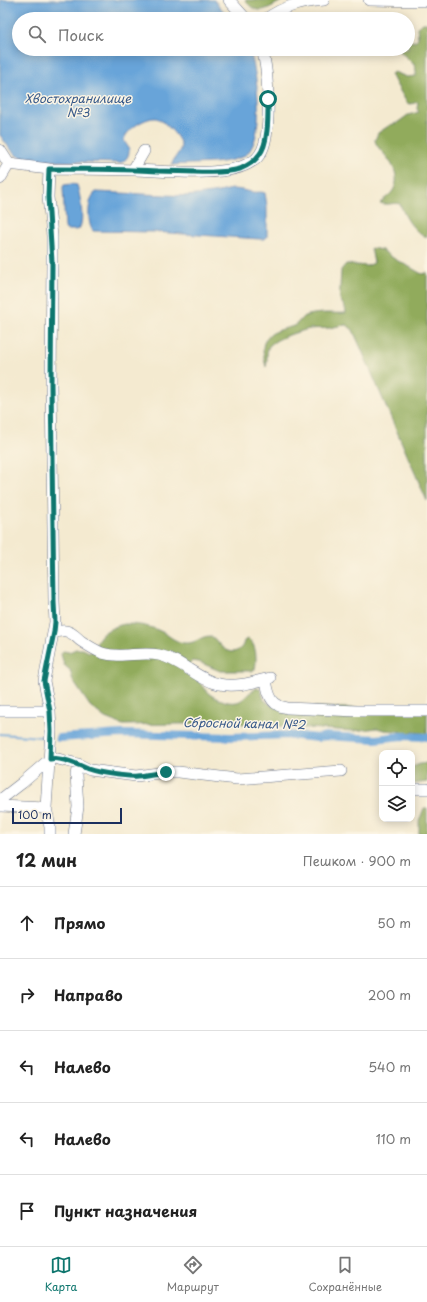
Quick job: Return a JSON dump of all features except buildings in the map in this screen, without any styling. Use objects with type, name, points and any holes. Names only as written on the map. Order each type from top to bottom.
[{"type":"lane","points":[[229,0],[240,12]]},
{"type":"lane","points":[[278,12],[301,3],[324,0]]},
{"type":"lane","points":[[368,0],[427,1]]},
{"type":"lane","points":[[8,164],[49,169],[202,172],[228,171],[240,168],[252,162],[261,154],[265,141],[267,128],[268,79],[263,56]]},
{"type":"lane","points":[[0,150],[8,164]]},
{"type":"lane","points":[[133,170],[144,150]]},
{"type":"lane","points":[[0,179],[8,164]]},
{"type":"lane","points":[[49,169],[48,197],[52,262],[51,384],[55,622],[44,681],[50,711],[51,737],[46,808],[50,834]]},
{"type":"lane","points":[[54,632],[65,631],[71,633],[81,641],[100,652],[112,656],[145,654],[159,655],[180,663],[219,684],[235,686],[268,678],[269,695],[273,702],[278,706],[287,708],[357,711],[427,711]]},
{"type":"lane","points":[[0,711],[50,711]]},
{"type":"lane","points":[[0,800],[50,759],[54,758],[78,764],[90,770],[136,776],[166,772],[237,779],[340,770]]},
{"type":"lane","points":[[74,834],[78,807],[76,775],[78,764]]},
{"type":"lane","points":[[415,789],[427,789]]},
{"type":"lane","points":[[0,806],[46,808]]},
{"type":"green space","points":[[245,0],[284,0],[264,10],[259,10],[250,6]]},
{"type":"green space","points":[[423,23],[427,23],[427,237],[422,235],[414,228],[404,214],[400,204],[380,203],[392,192],[395,187],[396,178],[394,168],[375,140],[378,133],[390,125],[397,123],[408,115],[419,112],[417,109],[418,102],[411,104],[407,103],[391,74],[394,72],[407,77],[416,76],[415,67],[405,56],[415,56],[415,41],[418,38],[417,27]]},
{"type":"green space","points":[[371,248],[382,250],[396,260],[420,273],[423,274],[427,272],[427,501],[353,330],[345,325],[310,329],[293,334],[280,339],[268,348],[266,367],[264,360],[264,343],[270,335],[275,332],[294,326],[303,317],[308,315],[319,313],[346,313],[340,297],[341,270],[346,264],[367,266],[374,263]]},
{"type":"green space","points":[[125,624],[150,627],[184,643],[211,636],[223,648],[233,652],[239,650],[244,641],[247,639],[250,641],[256,652],[255,669],[251,671],[220,671],[199,662],[192,661],[190,664],[202,686],[216,698],[227,702],[237,702],[257,688],[261,690],[264,700],[272,706],[427,710],[427,734],[414,732],[405,733],[377,728],[354,731],[228,723],[123,725],[105,718],[90,706],[73,681],[70,670],[64,665],[61,654],[63,651],[69,652],[76,649],[83,649],[89,652],[96,651],[97,642],[101,635],[110,629]]},
{"type":"green space","points":[[427,763],[427,782],[415,784],[415,766]]},
{"type":"green space","points":[[424,808],[427,808],[427,834],[419,834],[419,821]]},
{"type":"water","name":"Хвостохранилище №3","points":[[0,0],[214,0],[224,12],[12,12],[12,56],[251,56],[257,89],[258,123],[255,138],[250,150],[242,157],[234,160],[172,165],[181,148],[180,142],[171,129],[156,118],[142,122],[128,132],[124,140],[129,149],[129,154],[125,160],[120,163],[54,161],[23,158],[16,155],[0,135]]},
{"type":"water","points":[[64,185],[77,185],[81,201],[82,220],[79,229],[66,230],[63,187]]},
{"type":"water","points":[[232,189],[265,193],[267,206],[267,237],[265,239],[154,232],[93,231],[91,228],[89,211],[91,200],[96,192],[188,196]]},
{"type":"waterway","name":"Сбросной канал №2","points":[[0,734],[42,737]]},
{"type":"waterway","name":"Сбросной канал №2","points":[[59,738],[121,734],[231,737],[288,735],[318,738],[325,736],[376,739],[402,736],[427,737]]},
{"type":"route","points":[[166,772],[136,776],[116,774],[90,770],[78,764],[59,759],[50,759],[50,711],[44,681],[52,646],[55,622],[51,384],[53,290],[52,236],[48,197],[49,169],[202,172],[228,171],[240,168],[252,162],[261,154],[267,128],[268,99]]}]
